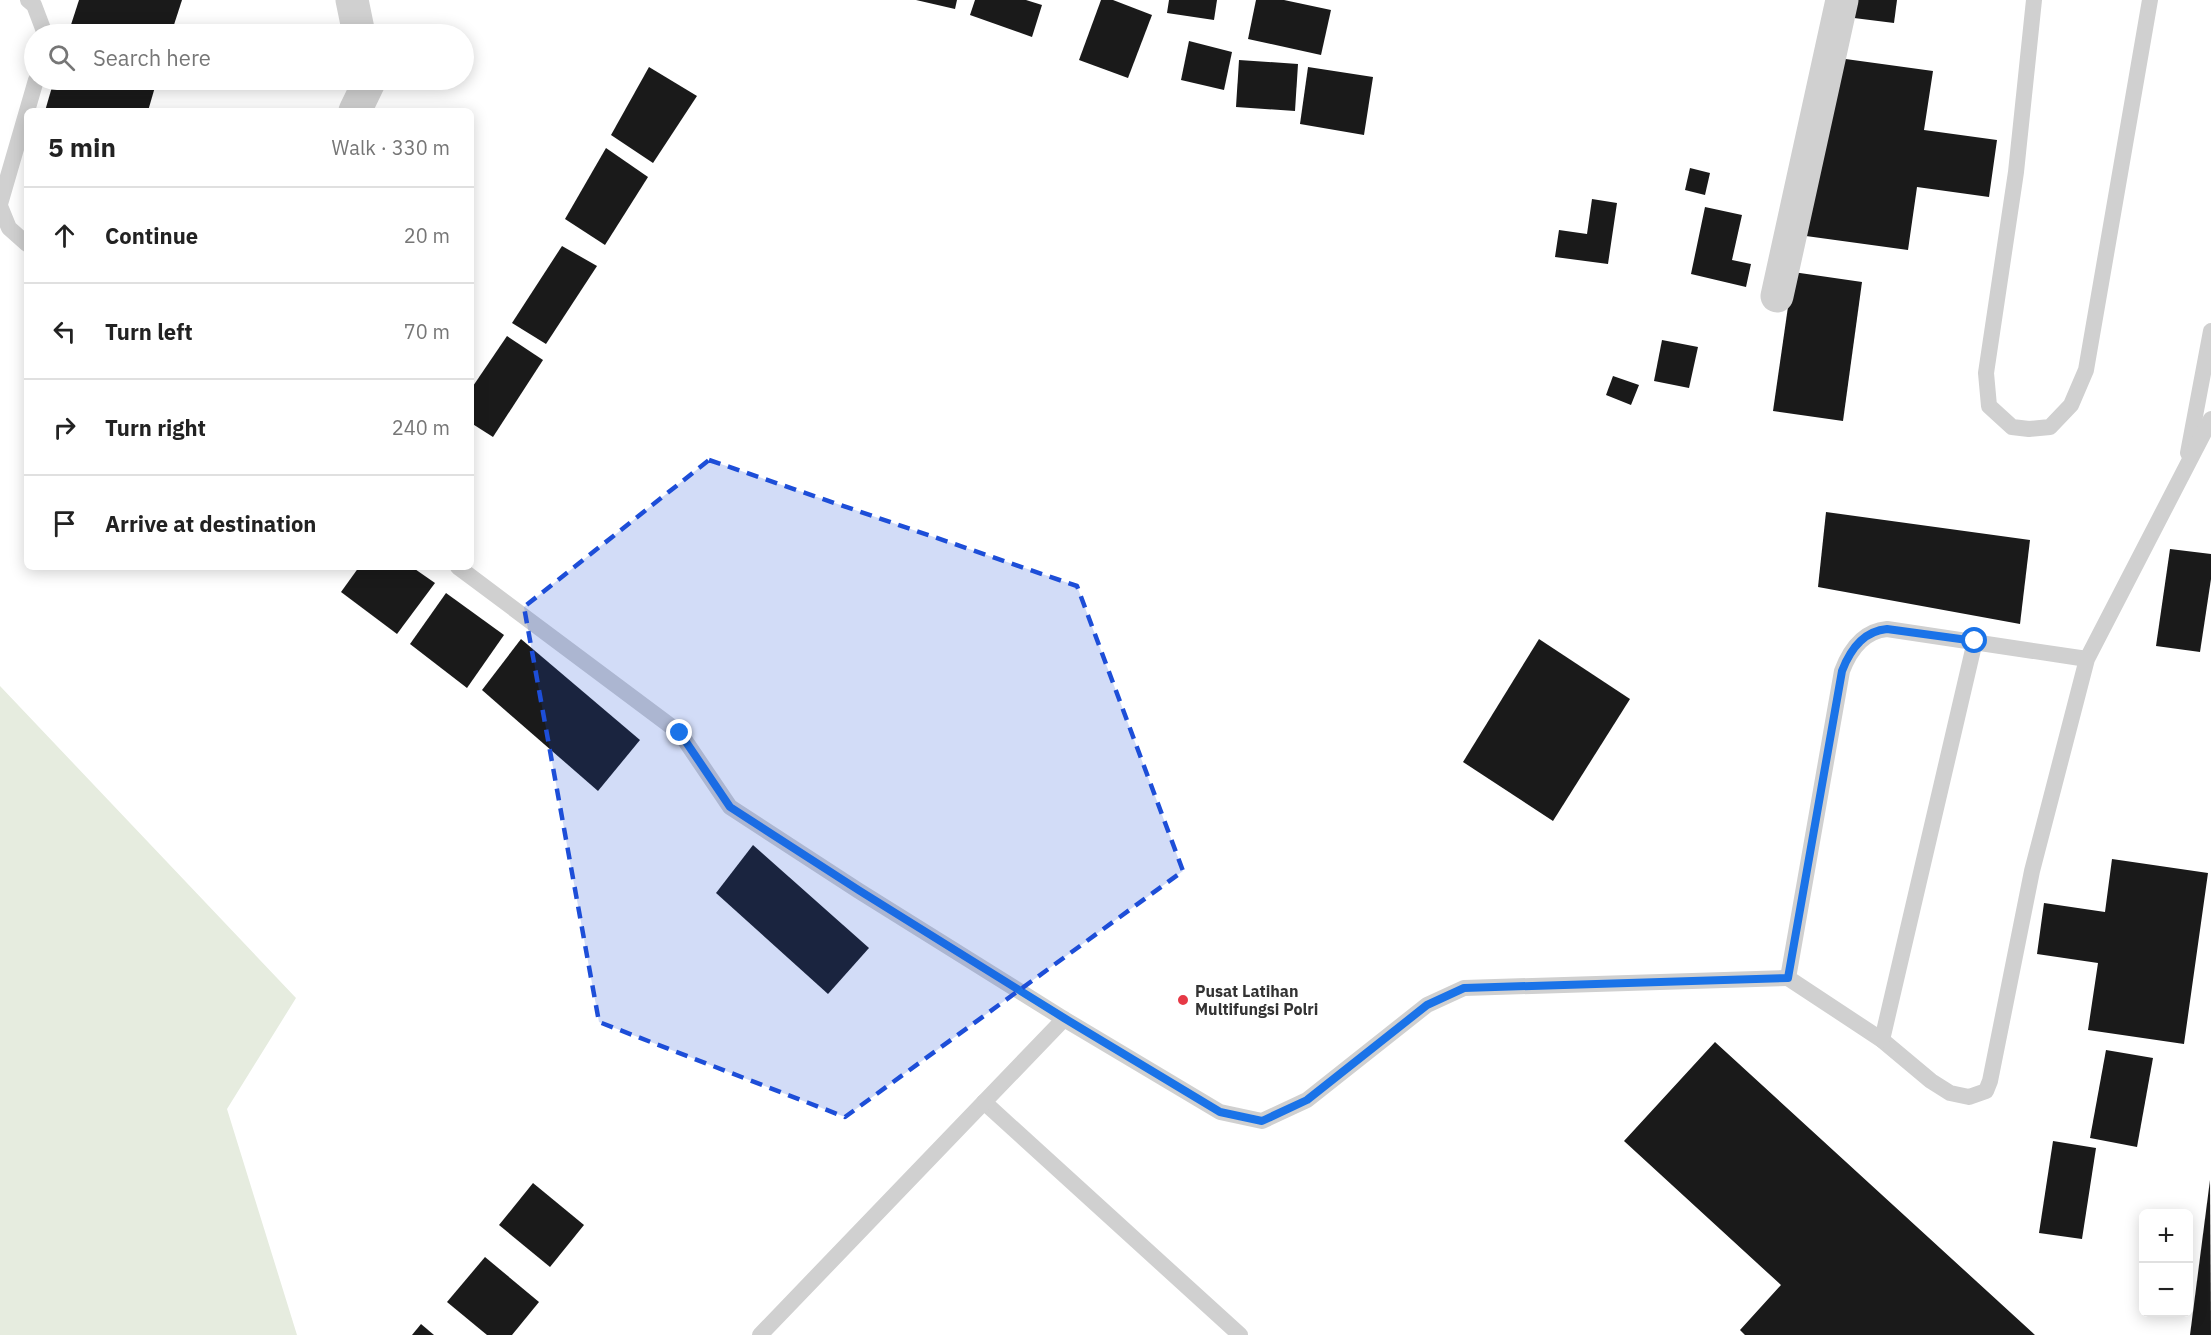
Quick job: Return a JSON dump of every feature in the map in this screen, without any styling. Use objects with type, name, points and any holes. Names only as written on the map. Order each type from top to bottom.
[{"type":"street","points":[[352,0],[357,24]]},
{"type":"street","points":[[1778,296],[1842,0]]},
{"type":"street","points":[[356,108],[365,90]]},
{"type":"lane","points":[[28,0],[34,5],[41,24]]},
{"type":"lane","points":[[2034,0],[2016,172],[1986,373],[1989,406],[2012,427],[2029,429],[2050,427],[2071,405],[2086,370],[2150,0]]},
{"type":"lane","points":[[28,108],[33,90]]},
{"type":"lane","points":[[24,122],[0,205],[9,228],[24,241]]},
{"type":"lane","points":[[2184,475],[2211,331]]},
{"type":"lane","points":[[462,570],[680,733],[730,807],[1064,1018],[1220,1112],[1262,1121],[1307,1100],[1427,1005],[1464,988],[1788,978],[1882,1041],[1930,1081],[1950,1093],[1969,1097],[1986,1091],[2032,871],[2087,659],[2211,420]]},
{"type":"lane","points":[[1788,978],[1842,671],[1848,653],[1876,630],[1887,629],[2087,659]]},
{"type":"lane","points":[[1882,1041],[1975,641]]},
{"type":"lane","points":[[760,1335],[1064,1018]]},
{"type":"lane","points":[[984,1102],[1240,1335]]},
{"type":"highlighted area","points":[[709,460],[1077,586],[1183,871],[845,1117],[599,1022],[524,607]]},
{"type":"shaded area","points":[[0,686],[296,998],[227,1109],[297,1335],[0,1335]]},
{"type":"building","points":[[79,0],[182,0],[174,24],[71,24]]},
{"type":"building","points":[[916,0],[957,0],[955,9]]},
{"type":"building","points":[[975,0],[1026,0],[1042,5],[1032,37],[970,15]]},
{"type":"building","points":[[1101,0],[1113,0],[1152,15],[1128,78],[1079,60]]},
{"type":"building","points":[[1169,0],[1217,0],[1214,20],[1167,13]]},
{"type":"building","points":[[1256,0],[1284,0],[1331,10],[1321,55],[1248,39]]},
{"type":"building","points":[[1856,0],[1897,0],[1894,23],[1854,18]]},
{"type":"building","points":[[1189,41],[1232,52],[1224,90],[1181,80]]},
{"type":"building","points":[[1831,57],[1933,71],[1924,130],[1997,140],[1989,197],[1917,187],[1908,250],[1806,236]]},
{"type":"building","points":[[1239,60],[1298,64],[1295,111],[1236,107]]},
{"type":"building","points":[[649,67],[697,96],[653,163],[611,135]]},
{"type":"building","points":[[1308,67],[1373,77],[1364,135],[1300,124]]},
{"type":"building","points":[[51,90],[154,90],[149,108],[46,108]]},
{"type":"building","points":[[606,148],[648,177],[605,245],[565,219]]},
{"type":"building","points":[[1690,168],[1710,173],[1705,195],[1685,190]]},
{"type":"building","points":[[1592,199],[1617,203],[1608,264],[1555,257],[1559,230],[1587,234]]},
{"type":"building","points":[[1705,207],[1742,215],[1732,260],[1751,264],[1746,287],[1691,274]]},
{"type":"building","points":[[562,246],[597,266],[546,344],[512,323]]},
{"type":"building","points":[[1793,272],[1862,282],[1843,421],[1773,411]]},
{"type":"building","points":[[507,336],[543,360],[493,437],[474,425],[474,385]]},
{"type":"building","points":[[1662,340],[1698,347],[1689,388],[1654,381]]},
{"type":"building","points":[[1613,376],[1639,385],[1631,405],[1606,395]]},
{"type":"building","points":[[1826,512],[2030,540],[2020,624],[1818,587]]},
{"type":"building","points":[[2170,549],[2211,554],[2211,579],[2200,652],[2156,646]]},
{"type":"building","points":[[357,570],[416,570],[435,583],[397,634],[341,592]]},
{"type":"building","points":[[446,593],[504,635],[467,688],[410,644]]},
{"type":"building","points":[[521,639],[640,740],[598,791],[482,690]]},
{"type":"building","points":[[1539,639],[1630,699],[1553,821],[1463,762]]},
{"type":"building","points":[[753,845],[869,948],[828,994],[716,893]]},
{"type":"building","points":[[2112,859],[2208,873],[2184,1044],[2088,1030],[2098,963],[2037,954],[2044,903],[2105,912]]},
{"type":"building","points":[[1715,1042],[2035,1335],[1745,1335],[1740,1330],[1781,1285],[1624,1141]]},
{"type":"building","points":[[2106,1050],[2153,1058],[2137,1147],[2090,1138]]},
{"type":"building","points":[[2053,1141],[2096,1148],[2082,1239],[2039,1233]]},
{"type":"building","points":[[2210,1180],[2211,1335],[2190,1335]]},
{"type":"building","points":[[533,1183],[584,1225],[550,1267],[499,1225]]},
{"type":"building","points":[[485,1257],[539,1302],[512,1335],[487,1335],[447,1302]]},
{"type":"building","points":[[421,1324],[434,1335],[412,1335]]},
{"type":"place","name":"Pusat Latihan Multifungsi Polri","points":[[1183,1000]]},
{"type":"route","points":[[680,733],[730,807],[1064,1018],[1220,1112],[1262,1121],[1307,1100],[1427,1005],[1464,988],[1788,978],[1842,671],[1848,653],[1876,630],[1887,629],[1975,641]]}]
